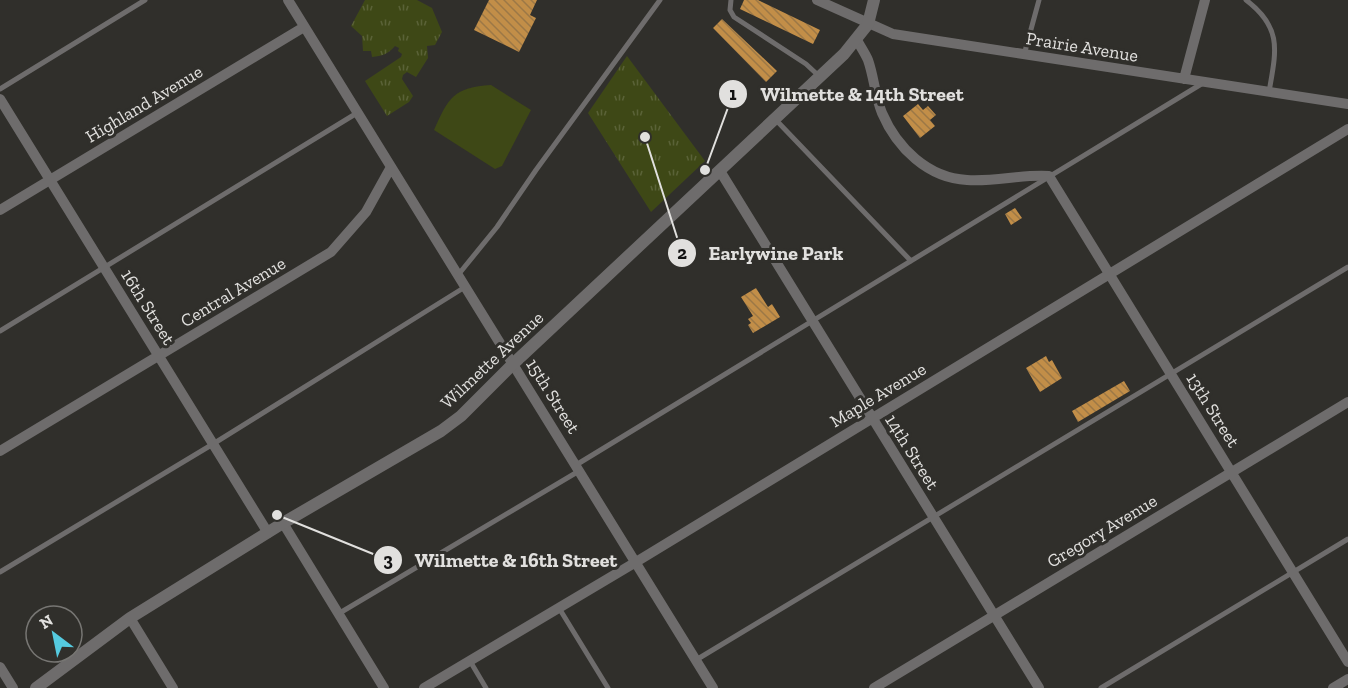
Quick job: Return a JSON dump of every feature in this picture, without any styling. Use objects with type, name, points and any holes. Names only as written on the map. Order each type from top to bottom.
[{"type":"street","name":"15th Street","points":[[288,0],[713,688]]},
{"type":"street","name":"Prairie Avenue","points":[[817,0],[893,34],[1348,104]]},
{"type":"street","name":"Wilmette Avenue","points":[[36,688],[130,618],[461,416],[513,364],[857,40],[868,24],[874,0]]},
{"type":"street","points":[[1184,79],[1205,0]]},
{"type":"street","name":"Highland Avenue","points":[[0,210],[304,27]]},
{"type":"street","points":[[857,40],[868,61],[876,94],[891,130],[910,155],[922,165],[936,173],[965,180],[1049,176]]},
{"type":"street","name":"16th Street","points":[[0,99],[268,533]]},
{"type":"street","name":"Maple Avenue","points":[[424,688],[636,562],[1348,129]]},
{"type":"street","name":"Central Avenue","points":[[0,451],[331,252],[366,212],[391,167]]},
{"type":"street","name":"14th Street","points":[[720,171],[1039,688]]},
{"type":"street","name":"13th Street","points":[[1049,176],[1348,662]]},
{"type":"street","name":"Gregory Avenue","points":[[874,688],[1348,402]]},
{"type":"street","points":[[283,523],[384,688]]},
{"type":"street","points":[[130,618],[173,688]]},
{"type":"street","points":[[0,667],[13,688]]},
{"type":"street","points":[[1333,688],[1348,679]]},
{"type":"lane","points":[[0,89],[145,0]]},
{"type":"lane","points":[[458,276],[497,227],[567,126],[660,0]]},
{"type":"lane","points":[[731,0],[730,10],[734,17],[806,64],[820,77]]},
{"type":"lane","points":[[1024,54],[1039,0]]},
{"type":"lane","points":[[1246,0],[1261,15],[1275,35],[1275,56],[1269,92]]},
{"type":"lane","points":[[338,614],[1204,82]]},
{"type":"lane","points":[[0,331],[357,113]]},
{"type":"lane","points":[[775,119],[911,261]]},
{"type":"lane","points":[[696,660],[1348,267]]},
{"type":"lane","points":[[0,572],[213,444],[465,286]]},
{"type":"lane","points":[[1101,688],[1348,539]]},
{"type":"lane","points":[[559,608],[608,688]]},
{"type":"lane","points":[[470,661],[486,688]]},
{"type":"green space","points":[[365,0],[417,0],[432,8],[442,32],[435,45],[427,46],[428,58],[416,77],[407,72],[403,75],[402,79],[413,96],[409,102],[387,116],[365,81],[401,57],[402,54],[395,46],[387,53],[376,57],[372,57],[371,51],[363,51],[362,36],[351,26]]},
{"type":"green space","points":[[627,56],[705,161],[651,212],[588,113]]},
{"type":"green space","points":[[491,85],[531,110],[502,166],[495,169],[434,130],[448,102],[454,96],[468,88]]},
{"type":"building","points":[[489,0],[537,0],[530,15],[536,18],[519,52],[474,30]]},
{"type":"building","points":[[744,0],[758,0],[820,30],[813,44],[740,9]]},
{"type":"building","points":[[722,19],[777,71],[766,82],[713,28]]},
{"type":"building","points":[[918,104],[923,110],[928,106],[936,115],[930,120],[935,126],[920,138],[903,116]]},
{"type":"building","points":[[1015,208],[1022,218],[1011,225],[1005,214]]},
{"type":"building","points":[[756,288],[768,307],[772,304],[780,317],[753,333],[748,325],[751,323],[748,319],[753,316],[741,297]]},
{"type":"building","points":[[1046,356],[1049,362],[1052,360],[1062,378],[1040,392],[1026,368]]},
{"type":"building","points":[[1124,381],[1130,391],[1078,422],[1072,411]]},
{"type":"place","name":"Earlywine Park","points":[[645,137]]},
{"type":"place","name":"Wilmette & 14th Street","points":[[705,170]]},
{"type":"place","name":"Wilmette & 16th Street","points":[[277,515]]}]
